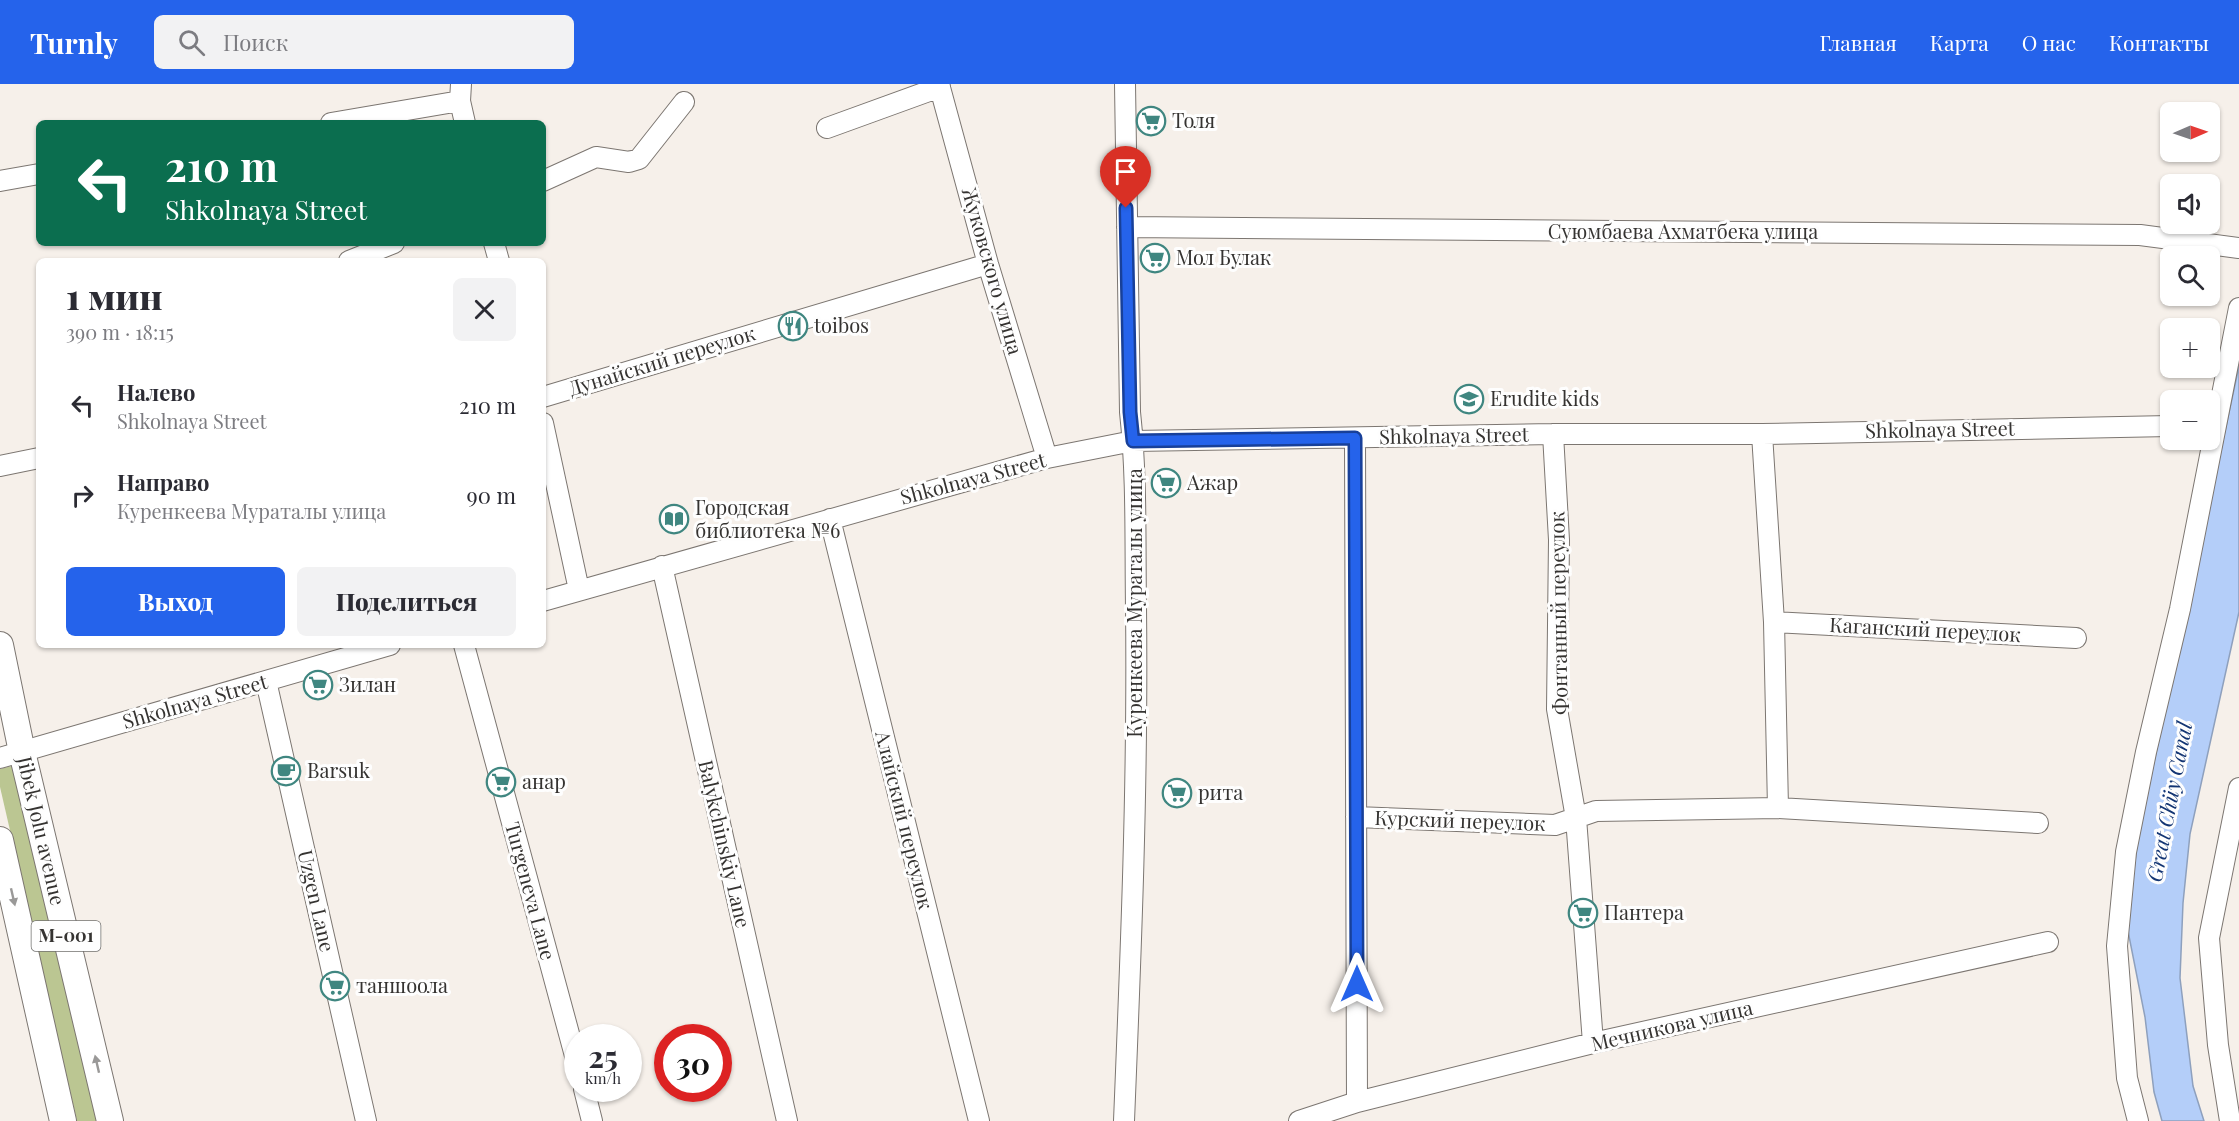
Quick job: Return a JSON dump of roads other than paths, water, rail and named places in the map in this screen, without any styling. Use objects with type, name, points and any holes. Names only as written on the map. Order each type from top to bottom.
[{"type":"main road","name":"Jibek Jolu avenue","points":[[0,645],[11,755],[110,1121]]},
{"type":"main road","name":"М-001","points":[[0,840],[63,1121]]},
{"type":"street","name":"Куренкеева Мураталы улица","points":[[1124,1121],[1135,863],[1137,681],[1125,84]]},
{"type":"street","points":[[827,128],[940,86]]},
{"type":"street","name":"Жуковского улица","points":[[940,86],[988,264],[1047,458]]},
{"type":"street","points":[[344,120],[460,92],[465,120]]},
{"type":"street","points":[[546,180],[596,158],[629,162],[639,159],[684,102]]},
{"type":"street","points":[[0,180],[36,174]]},
{"type":"street","name":"Суюмбаева Ахматбека улица","points":[[1127,227],[2140,235],[2239,248]]},
{"type":"street","points":[[356,258],[386,246]]},
{"type":"street","name":"Дунайский переулок","points":[[546,396],[988,264]]},
{"type":"street","points":[[2220,394],[2239,308]]},
{"type":"street","name":"Shkolnaya Street","points":[[546,600],[1047,458],[1133,441],[1553,434],[1762,434],[2160,426]]},
{"type":"street","name":"Фонтанный переулок","points":[[1553,434],[1559,540],[1557,709],[1576,818],[1593,1043]]},
{"type":"street","points":[[1762,434],[1774,622],[1778,808]]},
{"type":"street","points":[[1355,438],[1357,1102]]},
{"type":"street","points":[[546,439],[579,590]]},
{"type":"street","points":[[2138,1121],[2127,1078],[2117,946],[2126,852],[2148,741],[2180,609],[2209,450]]},
{"type":"street","points":[[0,466],[36,459]]},
{"type":"street","name":"Алайский переулок","points":[[830,519],[979,1121]]},
{"type":"street","name":"Balykchinskiy Lane","points":[[662,566],[787,1121]]},
{"type":"street","name":"Каганский переулок","points":[[1774,622],[2076,638]]},
{"type":"street","name":"Shkolnaya Street","points":[[11,755],[380,648]]},
{"type":"street","name":"Turgeneva Lane","points":[[465,648],[566,1024]]},
{"type":"street","name":"Uzgen Lane","points":[[266,681],[366,1121]]},
{"type":"street","points":[[2230,1121],[2218,1045],[2209,938],[2238,801]]},
{"type":"street","name":"Курский переулок","points":[[1356,817],[1555,825],[1596,810],[1778,808],[2038,823]]},
{"type":"street","name":"Мечникова улица","points":[[1299,1121],[1357,1102],[1593,1043],[2048,942]]},
{"type":"street","points":[[587,1102],[592,1121]]},
{"type":"water","name":"Great Chüy Canal","points":[[2239,366],[2239,612],[2190,834],[2183,903],[2180,978],[2193,1086],[2204,1121],[2162,1121],[2154,1092],[2145,1017],[2127,926],[2138,837]]},
{"type":"place","name":"Толя","points":[[1151,121]]},
{"type":"place","name":"Мол Булак","points":[[1155,258]]},
{"type":"place","name":"toibos","points":[[793,326]]},
{"type":"place","name":"Erudite kids","points":[[1469,399]]},
{"type":"place","name":"Ажар","points":[[1166,483]]},
{"type":"place","name":"Городская библиотека №6","points":[[674,519]]},
{"type":"place","name":"Зилан","points":[[318,685]]},
{"type":"place","name":"Barsuk","points":[[286,771]]},
{"type":"place","name":"анар","points":[[501,782]]},
{"type":"place","name":"рита","points":[[1177,793]]},
{"type":"place","name":"Пантера","points":[[1583,913]]},
{"type":"place","name":"таншоола","points":[[335,986]]}]
